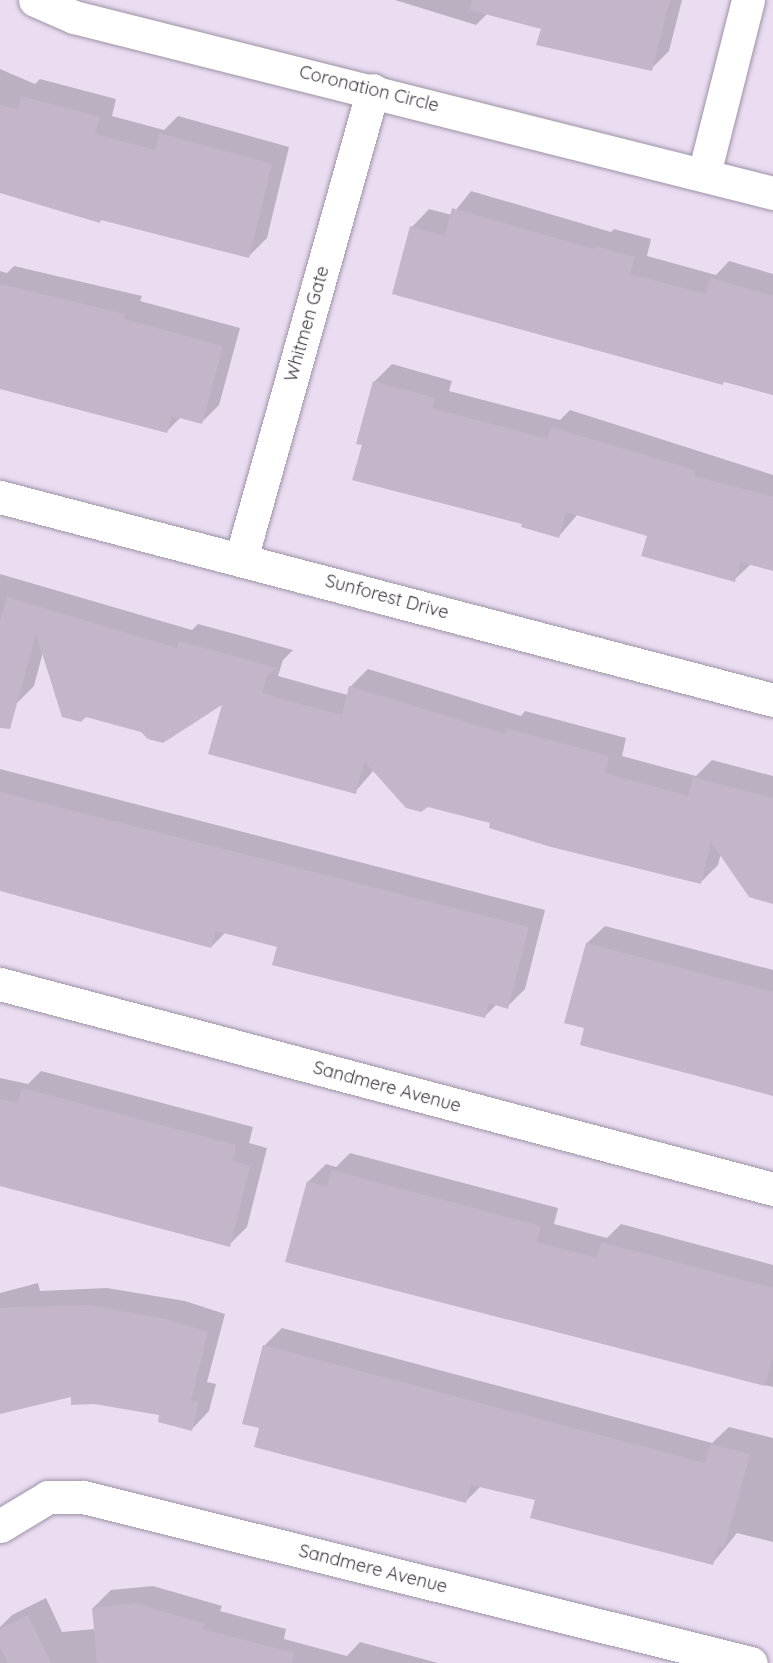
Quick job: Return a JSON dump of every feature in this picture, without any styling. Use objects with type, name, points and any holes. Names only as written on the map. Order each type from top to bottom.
[{"type":"street","name":"Coronation Circle","points":[[35,0],[75,17],[374,90],[773,193]]},
{"type":"street","points":[[704,174],[748,0]]},
{"type":"street","name":"Whitmen Gate","points":[[241,559],[374,90]]},
{"type":"street","name":"Sunforest Drive","points":[[0,497],[773,700]]},
{"type":"street","name":"Sandmere Avenue","points":[[0,984],[773,1189]]},
{"type":"street","name":"Sandmere Avenue","points":[[0,1527],[48,1497],[82,1497],[751,1663]]},
{"type":"building","points":[[472,0],[670,0],[652,71],[536,45],[541,29],[470,10]]},
{"type":"building","points":[[21,96],[100,117],[95,134],[155,150],[159,133],[272,164],[249,258],[101,220],[100,223],[0,193],[0,105],[18,109]]},
{"type":"building","points":[[452,208],[594,249],[595,246],[635,257],[630,274],[706,294],[710,278],[773,296],[773,395],[724,381],[723,385],[392,294],[410,226],[445,236]]},
{"type":"building","points":[[0,284],[125,314],[124,319],[223,346],[202,424],[172,416],[167,433],[0,389]]},
{"type":"building","points":[[373,381],[435,398],[432,408],[547,439],[551,427],[695,470],[694,476],[773,497],[773,571],[740,562],[735,582],[641,556],[647,536],[566,512],[559,538],[521,527],[522,524],[352,480],[362,445],[356,444]]},
{"type":"building","points":[[7,597],[177,648],[179,641],[277,668],[267,675],[262,693],[303,705],[342,715],[349,686],[505,734],[506,728],[609,756],[605,773],[688,796],[693,777],[773,798],[773,904],[749,897],[711,842],[701,884],[551,847],[489,828],[490,823],[428,807],[421,812],[406,808],[364,761],[356,794],[208,754],[222,705],[163,743],[148,739],[141,732],[86,717],[81,722],[62,717],[36,634],[10,729],[0,728],[0,621]]},
{"type":"building","points":[[0,792],[529,927],[508,1009],[489,1003],[485,1018],[272,965],[277,947],[216,931],[211,948],[0,891]]},
{"type":"building","points":[[586,943],[773,992],[773,1096],[580,1045],[584,1028],[564,1023]]},
{"type":"building","points":[[22,1088],[236,1145],[232,1161],[250,1166],[230,1247],[0,1186],[0,1099],[18,1103]]},
{"type":"building","points":[[331,1170],[541,1226],[537,1242],[597,1258],[601,1242],[773,1288],[773,1357],[765,1386],[285,1262],[307,1181],[327,1187]]},
{"type":"building","points":[[88,1305],[166,1319],[208,1332],[191,1400],[199,1402],[192,1431],[158,1422],[159,1415],[94,1404],[71,1405],[71,1397],[0,1414],[0,1308]]},
{"type":"building","points":[[263,1345],[705,1463],[710,1444],[750,1454],[724,1548],[718,1547],[713,1565],[530,1518],[535,1500],[471,1485],[466,1503],[254,1447],[259,1428],[242,1424]]},
{"type":"building","points":[[135,1603],[205,1624],[203,1629],[294,1653],[292,1663],[97,1663],[92,1608]]},
{"type":"building","points":[[28,1615],[51,1663],[8,1663],[0,1647],[0,1629]]}]
